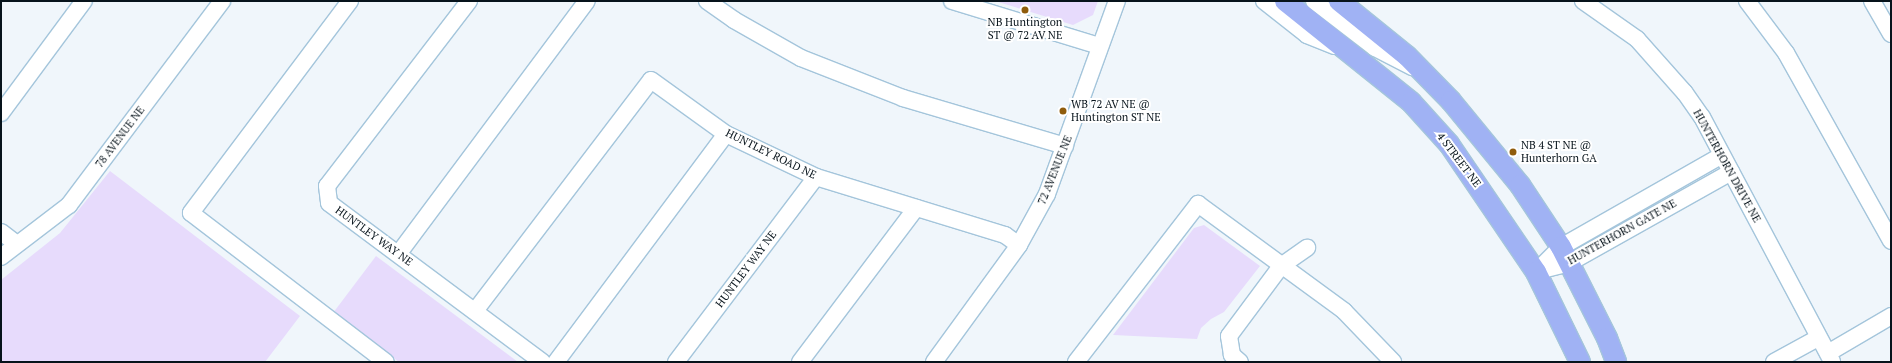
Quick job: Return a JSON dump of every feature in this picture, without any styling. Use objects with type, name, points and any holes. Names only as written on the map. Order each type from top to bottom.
[{"type":"main road","name":"4 STREET NE","points":[[1285,1],[1411,102],[1449,144],[1536,272],[1580,362]]},
{"type":"main road","points":[[1339,1],[1379,32]]},
{"type":"main road","points":[[1350,1],[1379,32],[1419,70],[1488,144],[1520,185],[1565,255],[1607,338],[1616,362]]},
{"type":"street","points":[[1,113],[84,1]]},
{"type":"street","name":"78 AVENUE NE","points":[[1,256],[69,205],[222,1]]},
{"type":"street","points":[[350,1],[190,213],[386,362]]},
{"type":"street","name":"HUNTLEY WAY NE","points":[[468,1],[327,186],[329,203],[399,253],[542,362]]},
{"type":"street","points":[[399,253],[587,1]]},
{"type":"street","points":[[708,1],[734,20],[801,58],[903,98],[1065,146]]},
{"type":"street","points":[[952,1],[1099,46]]},
{"type":"street","name":"72 AVENUE NE","points":[[934,362],[1019,245],[1047,194],[1116,1]]},
{"type":"street","points":[[1264,1],[1307,35],[1350,52]]},
{"type":"street","points":[[1314,1],[1375,48],[1419,70]]},
{"type":"street","name":"HUNTERHORN DRIVE NE","points":[[1583,1],[1637,39],[1685,93],[1702,117],[1818,338],[1830,358]]},
{"type":"street","points":[[1747,1],[1786,53],[1891,241]]},
{"type":"street","points":[[1872,1],[1891,34]]},
{"type":"street","name":"HUNTLEY ROAD NE","points":[[475,311],[651,80],[726,134],[816,177],[1005,235],[1019,245]]},
{"type":"street","points":[[556,362],[726,134]]},
{"type":"street","name":"HUNTERHORN GATE NE","points":[[1536,272],[1722,155]]},
{"type":"street","name":"HUNTERHORN GATE NE","points":[[1565,255],[1731,172]]},
{"type":"street","name":"HUNTLEY WAY NE","points":[[676,362],[816,177]]},
{"type":"street","points":[[1076,362],[1198,204],[1344,311],[1393,362]]},
{"type":"street","points":[[800,362],[916,208]]},
{"type":"street","points":[[1,232],[17,244]]},
{"type":"street","points":[[1240,362],[1232,355],[1228,336],[1281,266],[1307,248]]},
{"type":"street","points":[[1830,358],[1891,316]]},
{"type":"street","points":[[1774,362],[1818,338]]},
{"type":"shaded area","points":[[995,1],[1098,1],[1093,15],[1073,25]]},
{"type":"shaded area","points":[[110,171],[300,316],[265,362],[1,362],[1,280],[60,233]]},
{"type":"shaded area","points":[[1204,225],[1260,266],[1224,312],[1211,319],[1201,328],[1197,339],[1113,335],[1194,228]]},
{"type":"shaded area","points":[[376,256],[518,362],[399,362],[333,313]]},
{"type":"place","name":"NB Huntington ST @ 72 AV NE","points":[[1025,10]]},
{"type":"place","name":"WB 72 AV NE @ Huntington ST NE","points":[[1063,111]]},
{"type":"place","name":"NB 4 ST NE @ Hunterhorn GA","points":[[1513,152]]}]
